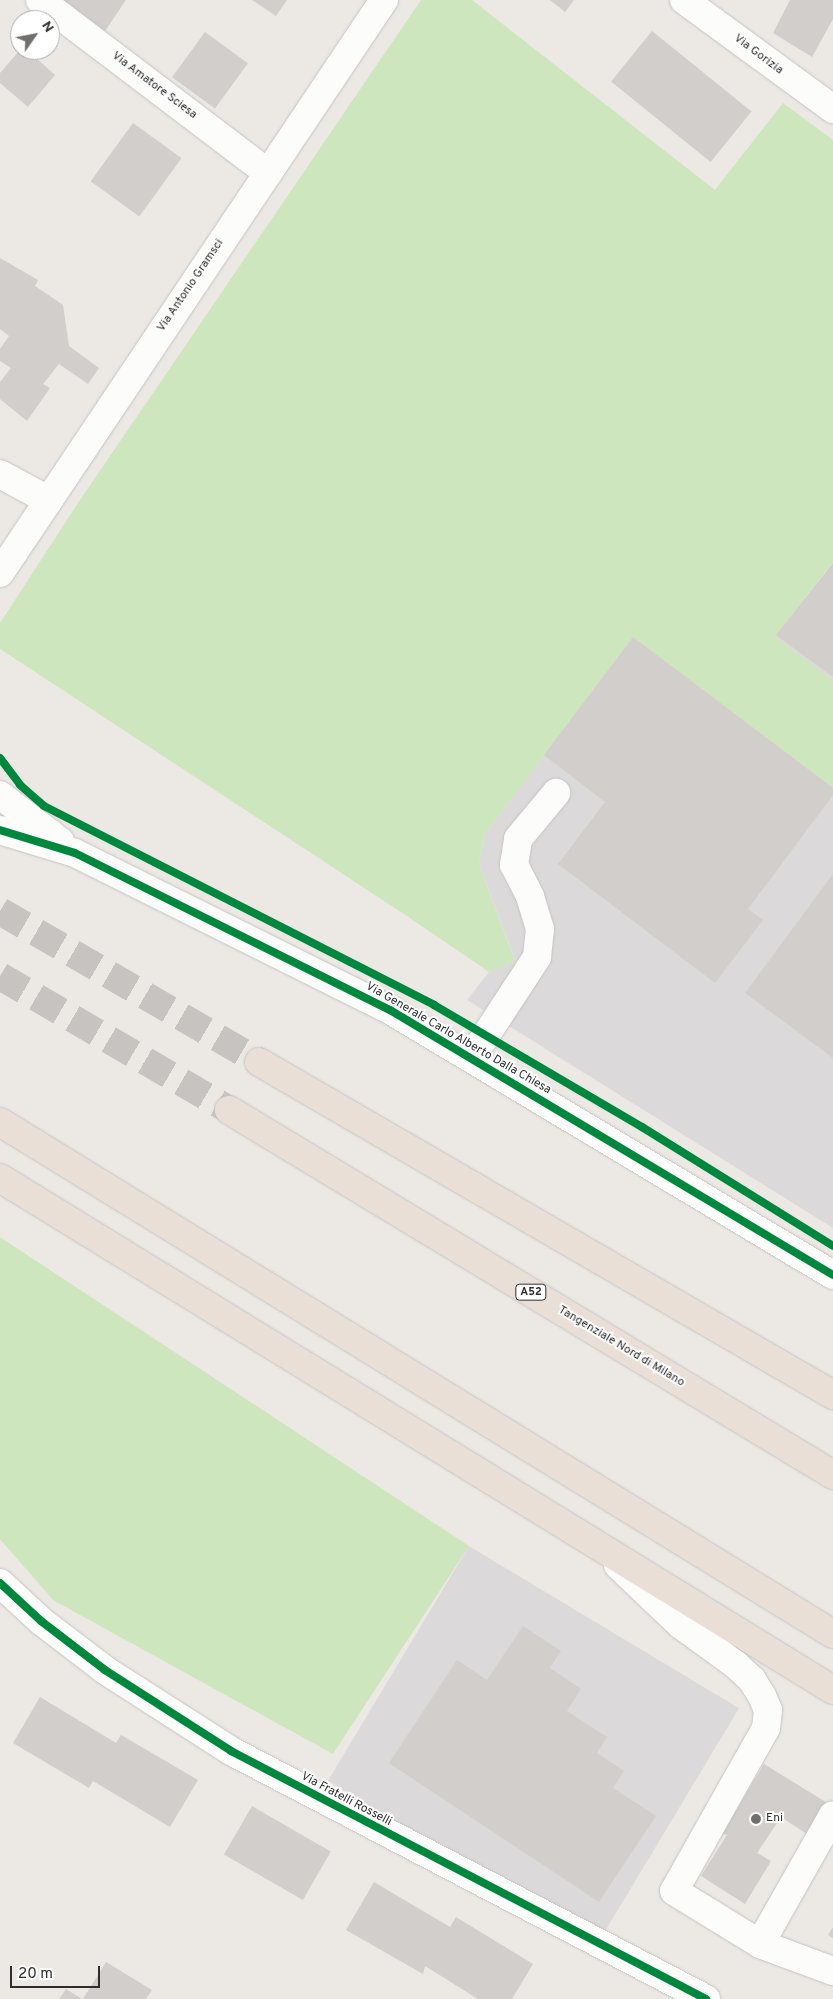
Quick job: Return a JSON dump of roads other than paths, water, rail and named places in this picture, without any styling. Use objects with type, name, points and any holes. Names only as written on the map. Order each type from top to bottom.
[{"type":"highway","points":[[259,1062],[833,1395]]},
{"type":"highway","name":"Tangenziale Nord di Milano","points":[[229,1110],[833,1475]]},
{"type":"highway","points":[[0,1122],[833,1634]]},
{"type":"highway","points":[[0,1178],[833,1690]]},
{"type":"highway","points":[[736,1574],[833,1621]]},
{"type":"street","name":"Via Amatore Sciesa","points":[[40,0],[268,173]]},
{"type":"street","name":"Via Antonio Gramsci","points":[[0,573],[384,0]]},
{"type":"street","name":"Via Gorizia","points":[[684,0],[829,98]]},
{"type":"street","points":[[0,474],[48,500]]},
{"type":"street","points":[[471,1058],[537,957],[540,929],[530,896],[514,865],[518,840],[556,793]]},
{"type":"street","name":"Via Generale Carlo Alberto Dalla Chiesa","points":[[0,795],[75,853]]},
{"type":"street","name":"Via Generale Carlo Alberto Dalla Chiesa","points":[[0,830],[75,853],[390,1010],[833,1275]]},
{"type":"street","points":[[593,1541],[681,1625],[736,1665],[752,1680],[768,1710],[766,1728],[674,1891],[760,1944],[833,1971]]},
{"type":"street","name":"Via Fratelli Rosselli","points":[[0,1583],[41,1621],[105,1670],[231,1751],[706,1999]]},
{"type":"street","points":[[760,1944],[833,1815]]},
{"type":"tunnel","points":[[0,911],[259,1062]]},
{"type":"tunnel","points":[[0,976],[229,1110]]},
{"type":"place","name":"Eni","points":[[756,1819]]}]
